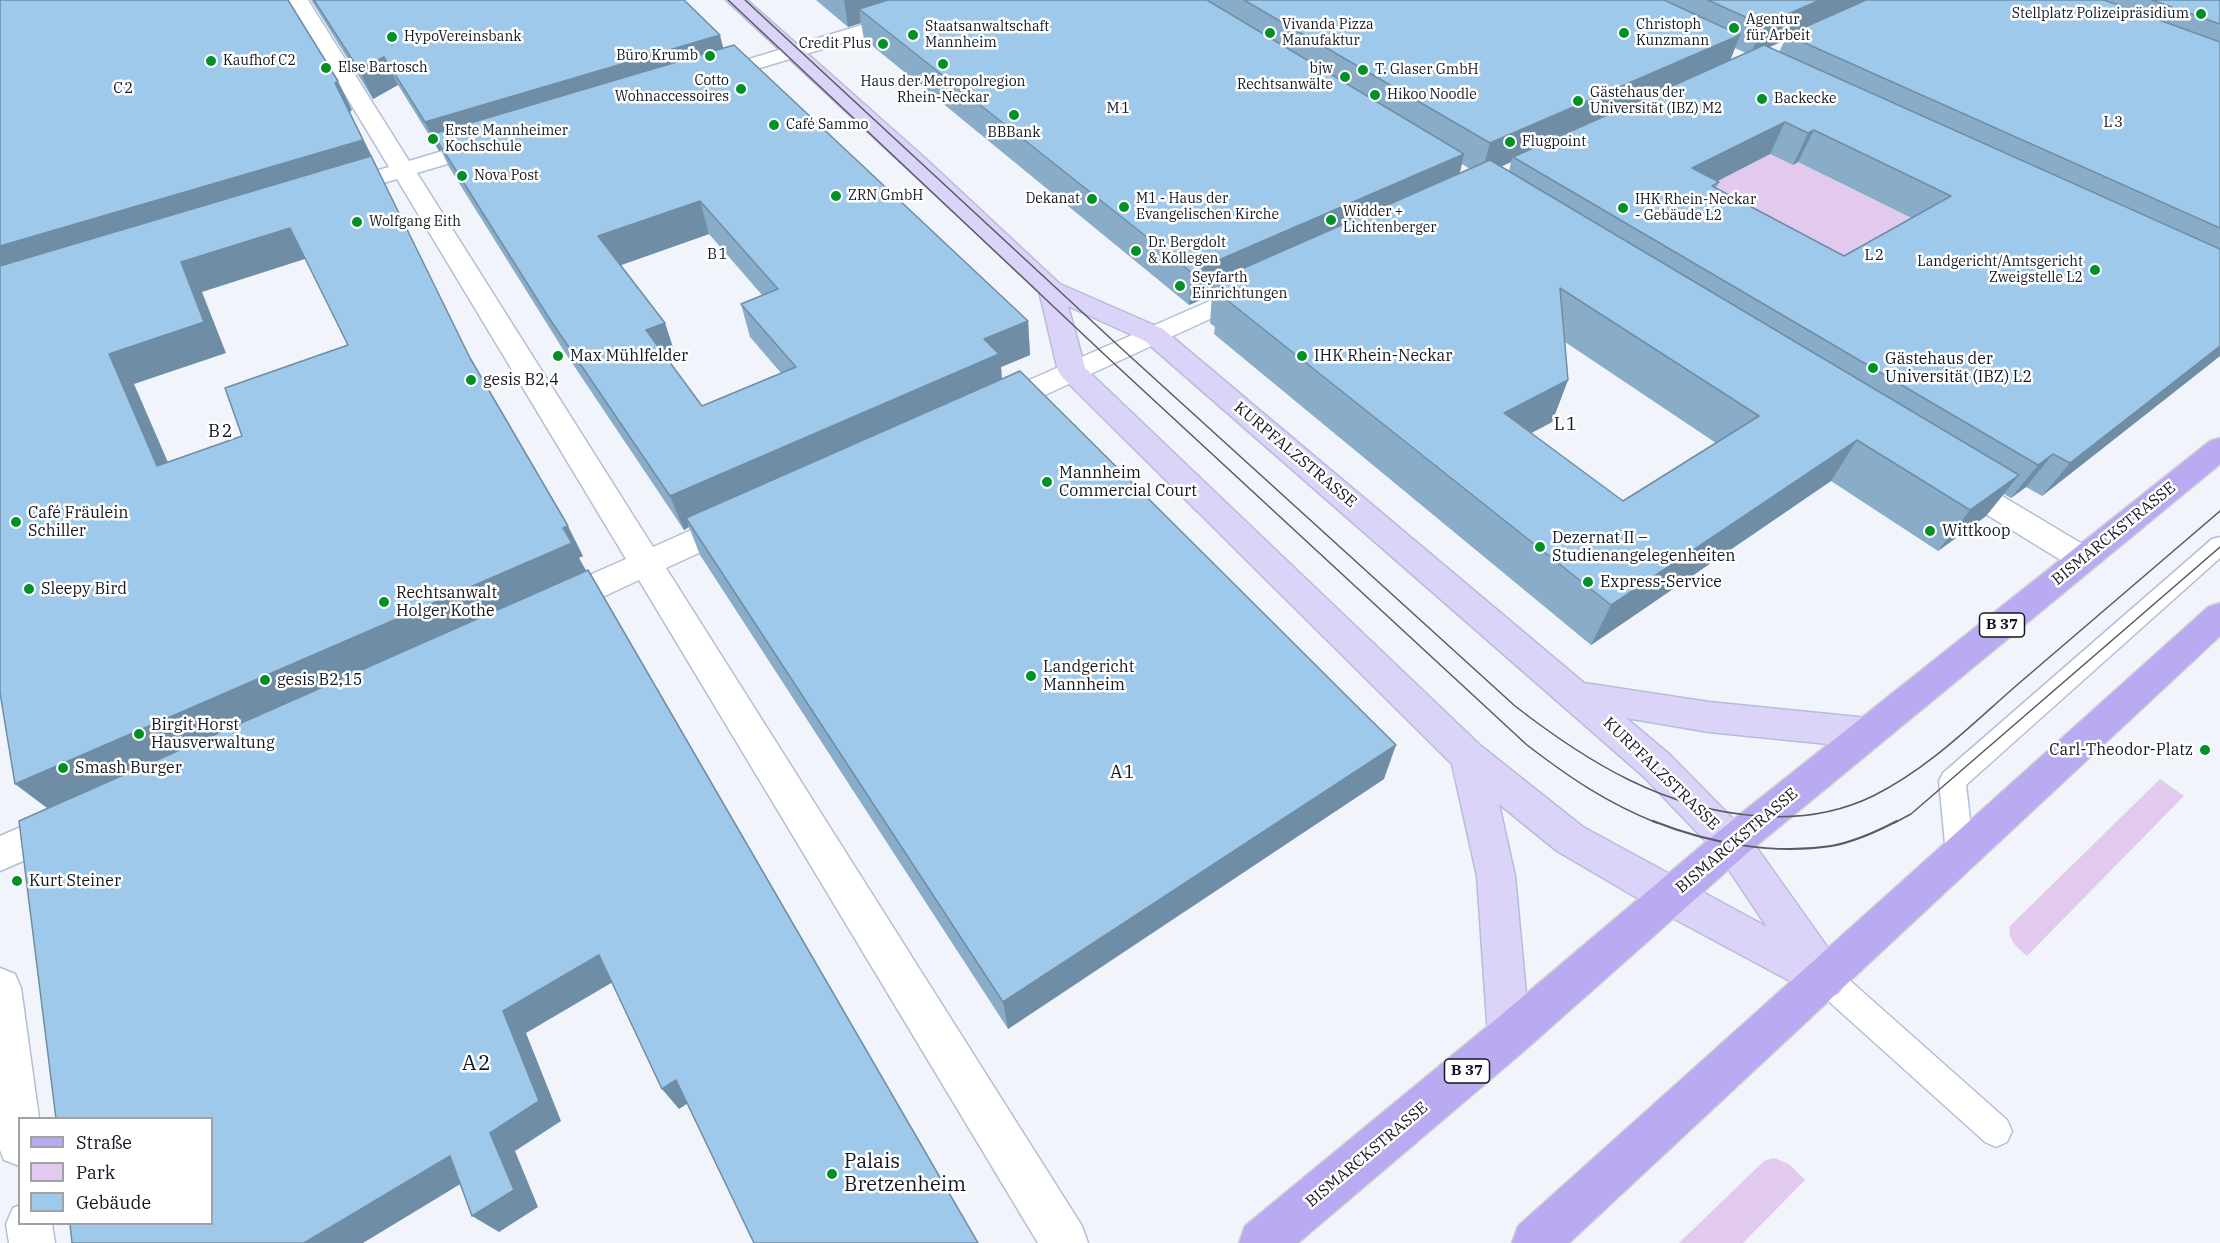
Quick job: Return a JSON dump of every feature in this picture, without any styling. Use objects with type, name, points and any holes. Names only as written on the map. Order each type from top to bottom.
[{"type":"main road","name":"BISMARCKSTRASSE","points":[[1262,1243],[1509,1036],[1732,843],[2220,448]]},
{"type":"main road","points":[[1535,1243],[2220,616]]},
{"type":"street","points":[[298,0],[1065,1243]]},
{"type":"street","name":"KURPFALZSTRASSE","points":[[736,0],[1051,289],[1154,335],[1656,765],[1732,843],[1826,979]]},
{"type":"street","points":[[696,81],[964,0]]},
{"type":"street","points":[[360,183],[501,140]]},
{"type":"street","points":[[969,418],[1276,280]]},
{"type":"street","points":[[1051,289],[1072,371],[1468,757],[1570,839],[1670,896],[1826,979]]},
{"type":"street","points":[[1937,470],[2083,559]]},
{"type":"street","points":[[527,617],[765,510]]},
{"type":"street","points":[[1577,696],[1709,717],[1868,733]]},
{"type":"street","points":[[1468,757],[1485,821],[1496,876],[1509,1036]]},
{"type":"street","points":[[0,854],[96,811]]},
{"type":"street","points":[[0,988],[18,1128]]},
{"type":"street","points":[[29,1225],[32,1243]]},
{"type":"lane","points":[[1960,854],[1952,780],[2220,545]]},
{"type":"lane","points":[[1826,979],[1996,1131]]},
{"type":"green space","points":[[1770,154],[1793,165],[1798,162],[1930,228],[1807,298],[1679,201]]},
{"type":"green space","points":[[2160,779],[2184,796],[2027,956],[2011,939],[2010,926]]},
{"type":"green space","points":[[1774,1158],[1789,1164],[1805,1180],[1743,1243],[1679,1243],[1764,1161]]},
{"type":"building","points":[[0,0],[288,0],[338,81],[335,83],[363,140],[0,246]]},
{"type":"building","points":[[314,0],[684,0],[720,35],[425,122],[384,57],[359,70]]},
{"type":"building","points":[[888,0],[1207,0],[1464,154],[1191,272],[859,9]]},
{"type":"building","points":[[1244,0],[1664,0],[1740,35],[1490,143]]},
{"type":"building","points":[[1708,0],[1820,0],[1763,25]]},
{"type":"building","points":[[1866,0],[2104,0],[2220,42],[2220,228],[1787,35]]},
{"type":"building","name":"Stellplatz Polizeipräsidium","points":[[2152,0],[2220,0],[2220,24]]},
{"type":"building","points":[[734,45],[1028,321],[984,339],[999,354],[670,496],[549,318],[433,134]],"holes":[[[700,201],[778,289],[741,304],[796,367],[702,406],[646,330],[665,323],[598,236]]]},
{"type":"building","points":[[1764,45],[2220,249],[2220,346],[2070,463],[2053,454],[2038,465],[1513,157]],"holes":[[[1785,122],[1808,133],[1814,130],[1951,196],[1844,256],[1712,186],[1719,182],[1692,168]]]},
{"type":"building","points":[[371,156],[470,358],[568,526],[563,528],[572,543],[15,784],[0,693],[0,266]],"holes":[[[290,228],[348,345],[225,388],[242,436],[157,466],[109,354],[204,322],[181,262]]]},
{"type":"building","points":[[1490,160],[2019,475],[1970,510],[1857,440],[1611,605],[1218,293],[1224,290],[1214,281]],"holes":[[[1560,288],[1759,416],[1623,501],[1504,413],[1568,380]]]},
{"type":"building","name":"Landgericht Mannheim","points":[[1020,371],[1396,745],[1003,1002],[686,518]]},
{"type":"building","points":[[588,570],[978,1243],[754,1243],[676,1080],[662,1089],[599,955],[503,1011],[539,1101],[490,1133],[514,1190],[472,1216],[450,1156],[304,1243],[72,1243],[70,1225],[213,1225],[213,1117],[56,1117],[19,821]]},
{"type":"tram line","points":[[728,0],[1106,356],[1527,745],[1589,789],[1657,823]]},
{"type":"tram line","points":[[745,0],[1122,349],[1515,706],[1542,727],[1599,764],[1659,793],[1724,812],[1774,817],[1817,814],[1845,807],[1873,796],[1931,760],[2220,511]]},
{"type":"tram line","points":[[1894,823],[1911,814],[2220,547]]},
{"type":"tram line","points":[[1653,821],[1718,841],[1786,849],[1840,844],[1865,836],[1897,821]]},
{"type":"place","name":"Stellplatz Polizeipräsidium","points":[[2201,14]]},
{"type":"place","name":"Agentur für Arbeit","points":[[1734,28]]},
{"type":"place","name":"Vivanda Pizza Manufaktur","points":[[1270,33]]},
{"type":"place","name":"Christoph Kunzmann","points":[[1624,33]]},
{"type":"place","name":"Staatsanwaltschaft Mannheim","points":[[913,35]]},
{"type":"place","name":"HypoVereinsbank","points":[[392,37]]},
{"type":"place","name":"Credit Plus","points":[[883,44]]},
{"type":"place","name":"Büro Krumb","points":[[710,56]]},
{"type":"place","name":"Kaufhof C2","points":[[211,61]]},
{"type":"place","name":"Haus der Metropolregion Rhein-Neckar","points":[[943,64]]},
{"type":"place","name":"Else Bartosch","points":[[326,68]]},
{"type":"place","name":"T. Glaser GmbH","points":[[1363,70]]},
{"type":"place","name":"bjw Rechtsanwälte","points":[[1345,77]]},
{"type":"place","name":"Cotto Wohnaccessoires","points":[[741,89]]},
{"type":"place","name":"Hikoo Noodle","points":[[1375,95]]},
{"type":"place","name":"Backecke","points":[[1762,99]]},
{"type":"place","name":"Gästehaus der Universität (IBZ) M2","points":[[1578,101]]},
{"type":"place","name":"BBBank","points":[[1014,115]]},
{"type":"place","name":"Café Sammo","points":[[774,125]]},
{"type":"place","name":"Erste Mannheimer Kochschule","points":[[433,139]]},
{"type":"place","name":"Flugpoint","points":[[1510,142]]},
{"type":"place","name":"Nova Post","points":[[462,176]]},
{"type":"place","name":"ZRN GmbH","points":[[836,196]]},
{"type":"place","name":"Dekanat","points":[[1092,199]]},
{"type":"place","name":"M1 - Haus der Evangelischen Kirche","points":[[1124,207]]},
{"type":"place","name":"IHK Rhein-Neckar - Gebäude L2","points":[[1623,208]]},
{"type":"place","name":"Widder + Lichtenberger","points":[[1331,220]]},
{"type":"place","name":"Wolfgang Eith","points":[[357,222]]},
{"type":"place","name":"Dr. Bergdolt & Kollegen","points":[[1136,251]]},
{"type":"place","name":"Landgericht/Amtsgericht Zweigstelle L2","points":[[2095,270]]},
{"type":"place","name":"Seyfarth Einrichtungen","points":[[1180,286]]},
{"type":"place","name":"Max Mühlfelder","points":[[558,356]]},
{"type":"place","name":"IHK Rhein-Neckar","points":[[1302,356]]},
{"type":"place","name":"Gästehaus der Universität (IBZ) L2","points":[[1873,368]]},
{"type":"place","name":"gesis B2,4","points":[[471,380]]},
{"type":"place","name":"Mannheim Commercial Court","points":[[1047,482]]},
{"type":"place","name":"Café Fräulein Schiller","points":[[16,522]]},
{"type":"place","name":"Wittkoop","points":[[1930,531]]},
{"type":"place","name":"Dezernat II – Studienangelegenheiten","points":[[1540,547]]},
{"type":"place","name":"Express-Service","points":[[1588,582]]},
{"type":"place","name":"Sleepy Bird","points":[[29,589]]},
{"type":"place","name":"Rechtsanwalt Holger Kothe","points":[[384,602]]},
{"type":"place","name":"Landgericht Mannheim","points":[[1031,676]]},
{"type":"place","name":"gesis B2,15","points":[[265,680]]},
{"type":"place","name":"Birgit Horst Hausverwaltung","points":[[139,734]]},
{"type":"place","name":"Carl-Theodor-Platz","points":[[2205,750]]},
{"type":"place","name":"Smash Burger","points":[[63,768]]},
{"type":"place","name":"Kurt Steiner","points":[[17,881]]},
{"type":"place","name":"Palais Bretzenheim","points":[[832,1174]]},
{"type":"district","name":"C2","points":[[124,89]]},
{"type":"district","name":"M1","points":[[1119,109]]},
{"type":"district","name":"L3","points":[[2114,123]]},
{"type":"district","name":"B1","points":[[718,255]]},
{"type":"district","name":"L2","points":[[1875,256]]},
{"type":"district","name":"L1","points":[[1566,425]]},
{"type":"district","name":"B2","points":[[221,432]]},
{"type":"district","name":"A1","points":[[1123,773]]},
{"type":"district","name":"A2","points":[[477,1064]]}]
